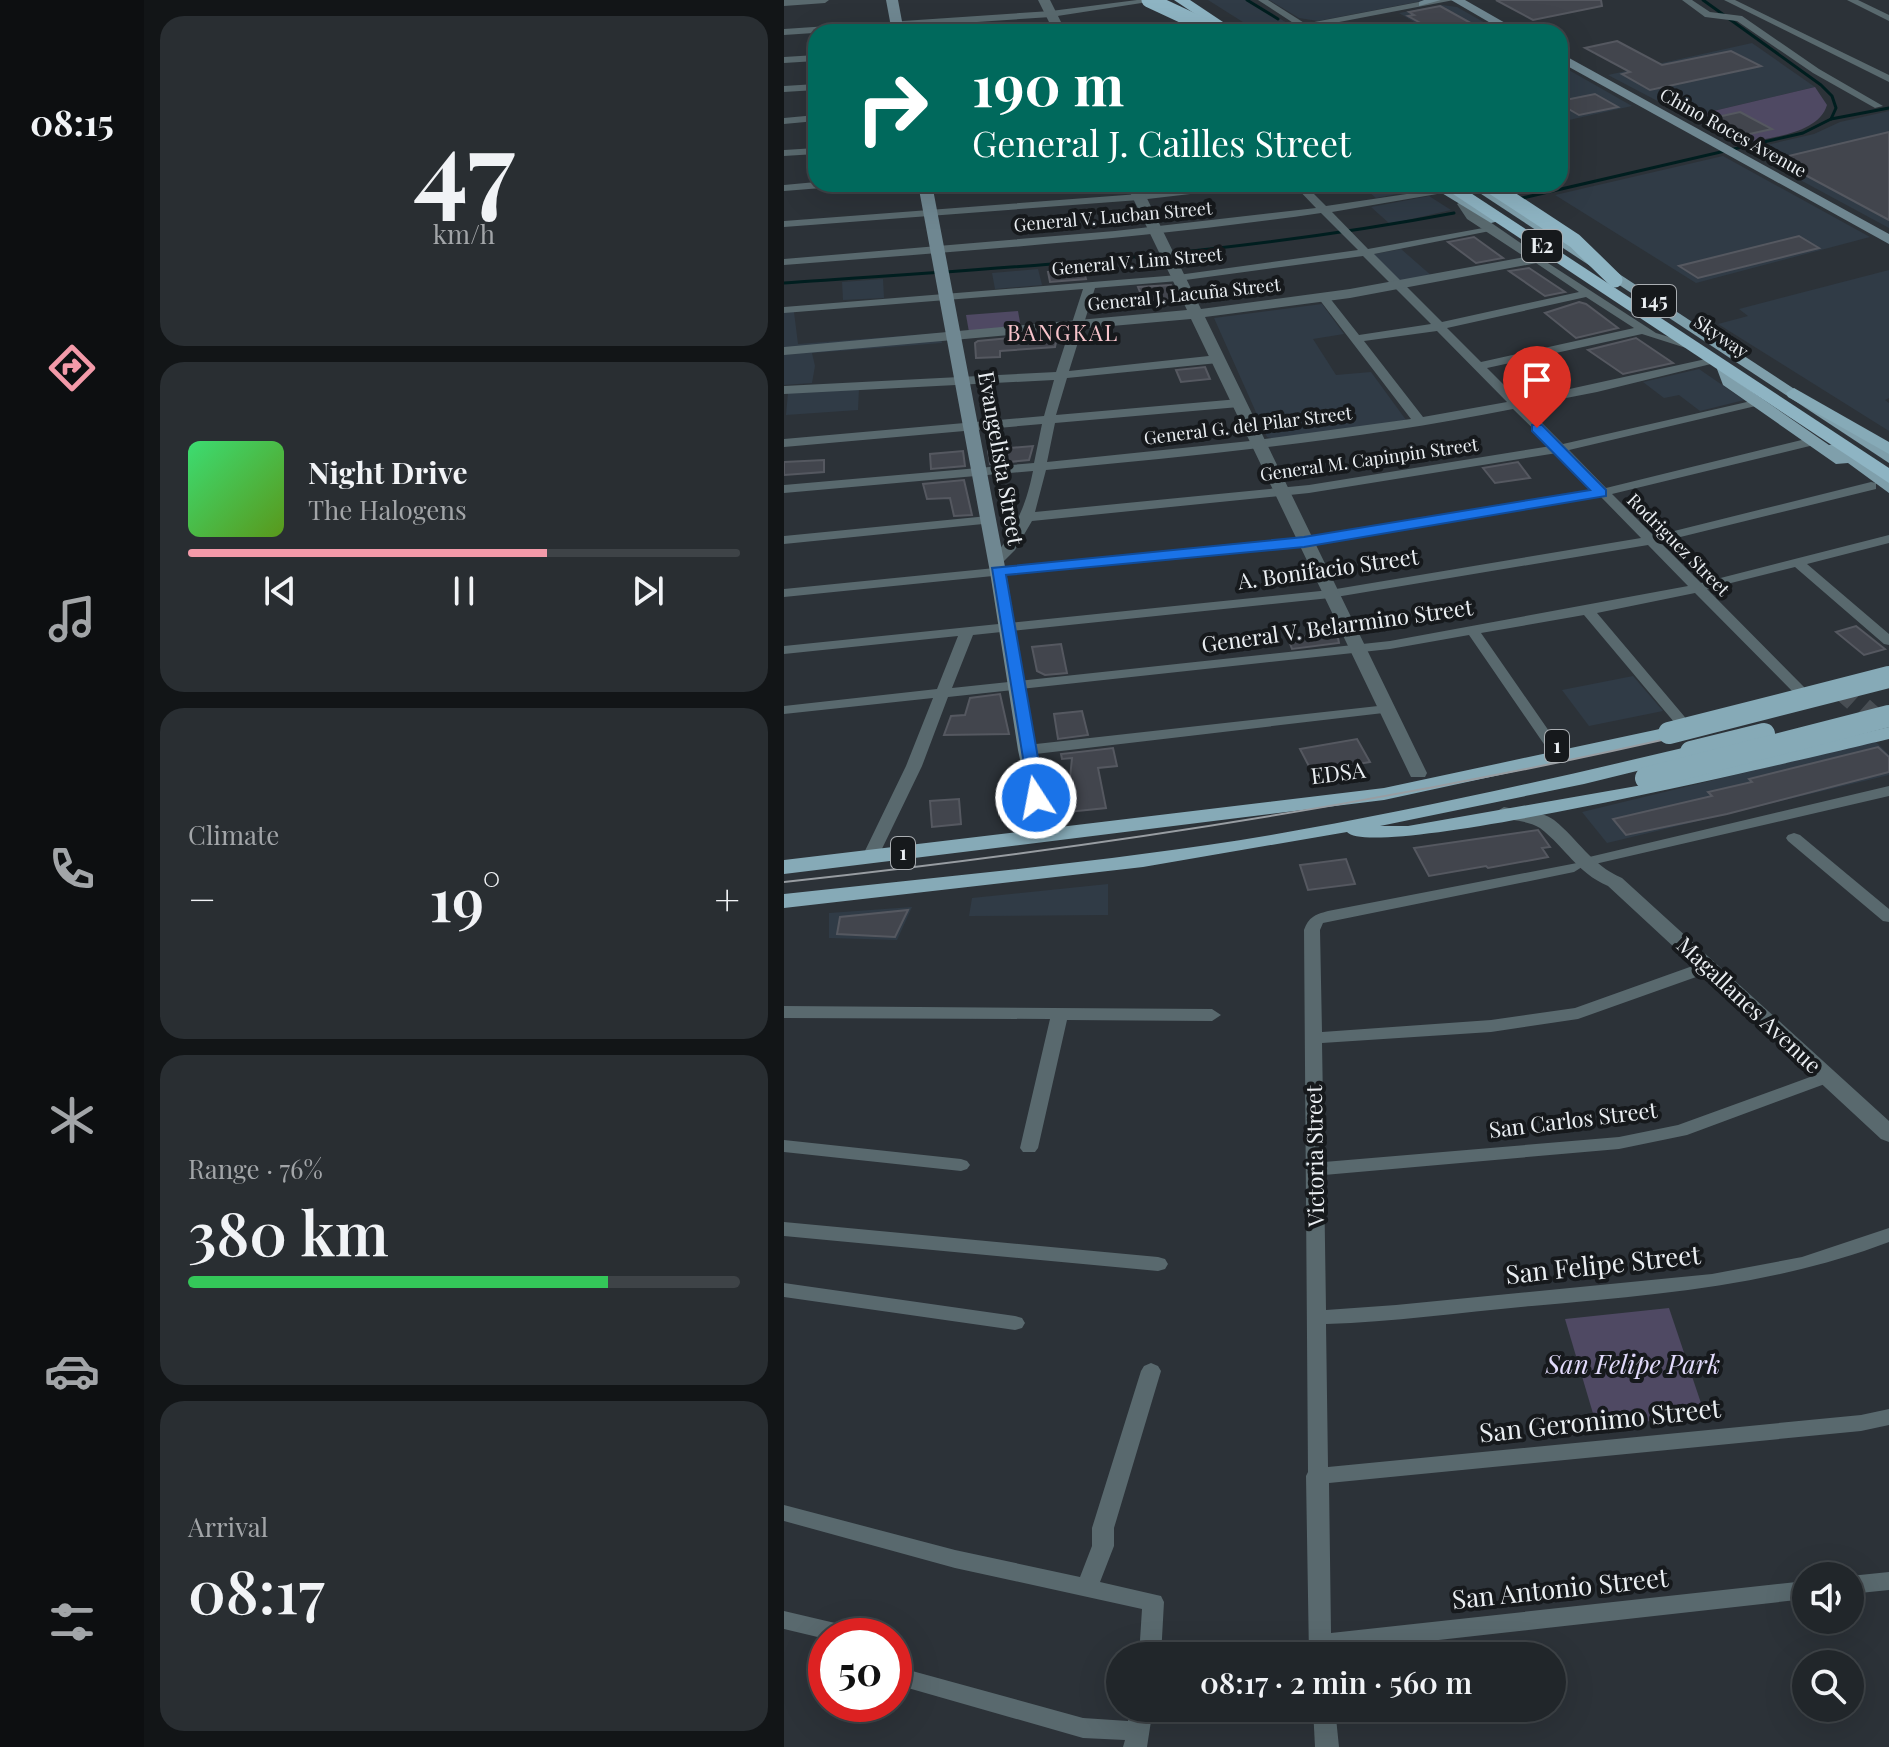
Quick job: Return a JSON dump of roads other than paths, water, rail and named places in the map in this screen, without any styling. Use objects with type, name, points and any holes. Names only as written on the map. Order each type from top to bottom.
[{"type":"highway","points":[[1149,0],[1196,24]]},
{"type":"highway","points":[[1165,0],[1199,24]]},
{"type":"highway","points":[[1190,3],[1222,24]]},
{"type":"highway","name":"Skyway","points":[[1450,192],[1889,477]]},
{"type":"highway","name":"Skyway","points":[[1478,192],[1889,460]]},
{"type":"highway","points":[[1499,192],[1608,269],[1615,280]]},
{"type":"highway","points":[[1794,393],[1889,449]]},
{"type":"highway","name":"1","points":[[1316,802],[1378,779],[1674,726],[1799,690],[1840,683],[1889,667]]},
{"type":"highway","name":"EDSA","points":[[784,867],[1316,802],[1476,777],[1674,726],[1889,677]]},
{"type":"highway","name":"1","points":[[784,901],[1143,860],[1320,832],[1584,778],[1889,701]]},
{"type":"highway","name":"1","points":[[1320,832],[1408,832],[1570,801],[1654,789],[1888,727]]},
{"type":"highway","name":"1","points":[[1570,801],[1599,788],[1888,727]]},
{"type":"main road","points":[[892,0],[896,24]]},
{"type":"main road","points":[[1157,0],[1190,24]]},
{"type":"main road","points":[[1457,0],[1500,24]]},
{"type":"main road","name":"Chino Roces Avenue","points":[[1568,61],[1889,240]]},
{"type":"main road","name":"Evangelista Street","points":[[926,192],[997,568],[1027,750],[1046,835]]},
{"type":"main road","name":"145","points":[[1449,192],[1686,344],[1823,437],[1889,488]]},
{"type":"main road","name":"145","points":[[1485,192],[1794,393],[1889,460]]},
{"type":"main road","points":[[1717,365],[1728,382],[1814,441],[1889,504]]},
{"type":"street","points":[[784,3],[825,0]]},
{"type":"street","points":[[1044,0],[1056,24]]},
{"type":"street","points":[[941,24],[1157,0]]},
{"type":"street","points":[[1262,0],[1301,24]]},
{"type":"street","points":[[1314,24],[1448,0]]},
{"type":"street","points":[[1686,0],[1703,13],[1732,16],[1878,106]]},
{"type":"street","points":[[1728,0],[1888,82]]},
{"type":"street","points":[[1851,0],[1889,18]]},
{"type":"street","points":[[784,32],[808,31]]},
{"type":"street","points":[[784,60],[808,58]]},
{"type":"street","points":[[1853,92],[1888,82]]},
{"type":"street","points":[[784,89],[808,88]]},
{"type":"street","points":[[784,121],[808,119]]},
{"type":"street","points":[[784,153],[808,152]]},
{"type":"street","points":[[784,188],[808,186]]},
{"type":"street","points":[[784,224],[1126,192]]},
{"type":"street","points":[[1136,192],[1418,773]]},
{"type":"street","name":"Rodriguez Street","points":[[1306,192],[1648,541],[1799,690]]},
{"type":"street","name":"General V. Lucban Street","points":[[784,262],[1156,233],[1324,211],[1413,192]]},
{"type":"street","points":[[1464,204],[1469,213],[1490,228],[1643,330],[1662,340],[1686,344]]},
{"type":"street","name":"General V. Lim Street","points":[[784,310],[1090,285],[1171,264],[1363,253],[1490,228]]},
{"type":"street","name":"General J. Lacuña Street","points":[[784,351],[1196,317],[1399,288],[1537,259]]},
{"type":"street","points":[[997,568],[1017,543],[1029,517],[1049,420],[1090,285]]},
{"type":"street","points":[[1356,339],[1437,327],[1588,293]]},
{"type":"street","points":[[1325,299],[1420,422]]},
{"type":"street","points":[[1477,367],[1643,330]]},
{"type":"street","points":[[784,390],[1062,374],[1218,359]]},
{"type":"street","name":"General G. del Pilar Street","points":[[784,489],[1259,447],[1516,406],[1717,365]]},
{"type":"street","name":"General M. Capinpin Street","points":[[1029,517],[1281,492],[1558,449],[1756,402]]},
{"type":"street","points":[[784,443],[1239,403]]},
{"type":"street","points":[[784,593],[997,568],[1304,542],[1601,493],[1814,441]]},
{"type":"street","name":"A. Bonifacio Street","points":[[784,650],[1330,594],[1648,541],[1871,486]]},
{"type":"street","points":[[784,540],[988,520]]},
{"type":"street","name":"General V. Belarmino Street","points":[[784,710],[1357,649],[1588,611],[1696,589],[1889,539]]},
{"type":"street","points":[[1799,564],[1889,641]]},
{"type":"street","points":[[1588,611],[1674,726]]},
{"type":"street","points":[[1472,630],[1553,747]]},
{"type":"street","points":[[870,857],[914,766],[941,693],[965,645],[967,631]]},
{"type":"street","points":[[1027,750],[1387,709]]},
{"type":"street","name":"Victoria Street","points":[[1320,1642],[1312,930],[1316,920],[1591,867],[1889,791]]},
{"type":"street","name":"Magallanes Avenue","points":[[1570,801],[1560,820],[1591,867]]},
{"type":"street","name":"Magallanes Avenue","points":[[1504,813],[1545,822],[1591,867],[1707,967],[1889,1134]]},
{"type":"street","points":[[1794,838],[1889,917]]},
{"type":"street","points":[[1314,1038],[1491,1026],[1578,1013],[1707,967]]},
{"type":"street","points":[[784,1012],[1212,1015]]},
{"type":"street","points":[[1029,1148],[1060,1012]]},
{"type":"street","name":"San Carlos Street","points":[[1316,1169],[1619,1143],[1681,1131],[1827,1077]]},
{"type":"street","points":[[784,1146],[961,1165]]},
{"type":"street","points":[[784,1229],[1158,1264]]},
{"type":"street","name":"San Felipe Street","points":[[1316,1317],[1686,1284],[1783,1271],[1889,1235]]},
{"type":"street","points":[[784,1290],[1015,1323]]},
{"type":"street","points":[[1087,1586],[1103,1546],[1103,1528],[1151,1371]]},
{"type":"street","name":"San Geronimo Street","points":[[1316,1476],[1816,1428],[1889,1417]]},
{"type":"street","points":[[784,1513],[955,1559],[1153,1602],[1151,1642]]},
{"type":"street","points":[[1864,1584],[1889,1581]]},
{"type":"street","name":"San Antonio Street","points":[[1385,1642],[1792,1592]]},
{"type":"street","points":[[784,1620],[808,1626]]},
{"type":"street","points":[[912,1680],[1083,1728],[1138,1729]]},
{"type":"street","points":[[1325,1722],[1327,1747]]},
{"type":"waterway","points":[[1247,0],[1278,19]]},
{"type":"waterway","points":[[1703,0],[1821,85],[1832,96],[1836,108],[1831,119]]},
{"type":"waterway","points":[[1831,119],[1889,108]]},
{"type":"waterway","points":[[1568,187],[1803,133],[1831,119]]},
{"type":"waterway","points":[[1518,199],[1548,192]]},
{"type":"waterway","points":[[784,283],[1204,250],[1454,213]]},
{"type":"tunnel","points":[[1838,686],[1885,728]]},
{"type":"tram line","points":[[784,882],[1064,847],[1340,804],[1615,751],[1889,685]]},
{"type":"district","name":"BANGKAL","points":[[1063,333]]},
{"type":"park label","name":"San Felipe Park","points":[[1633,1365]]}]
